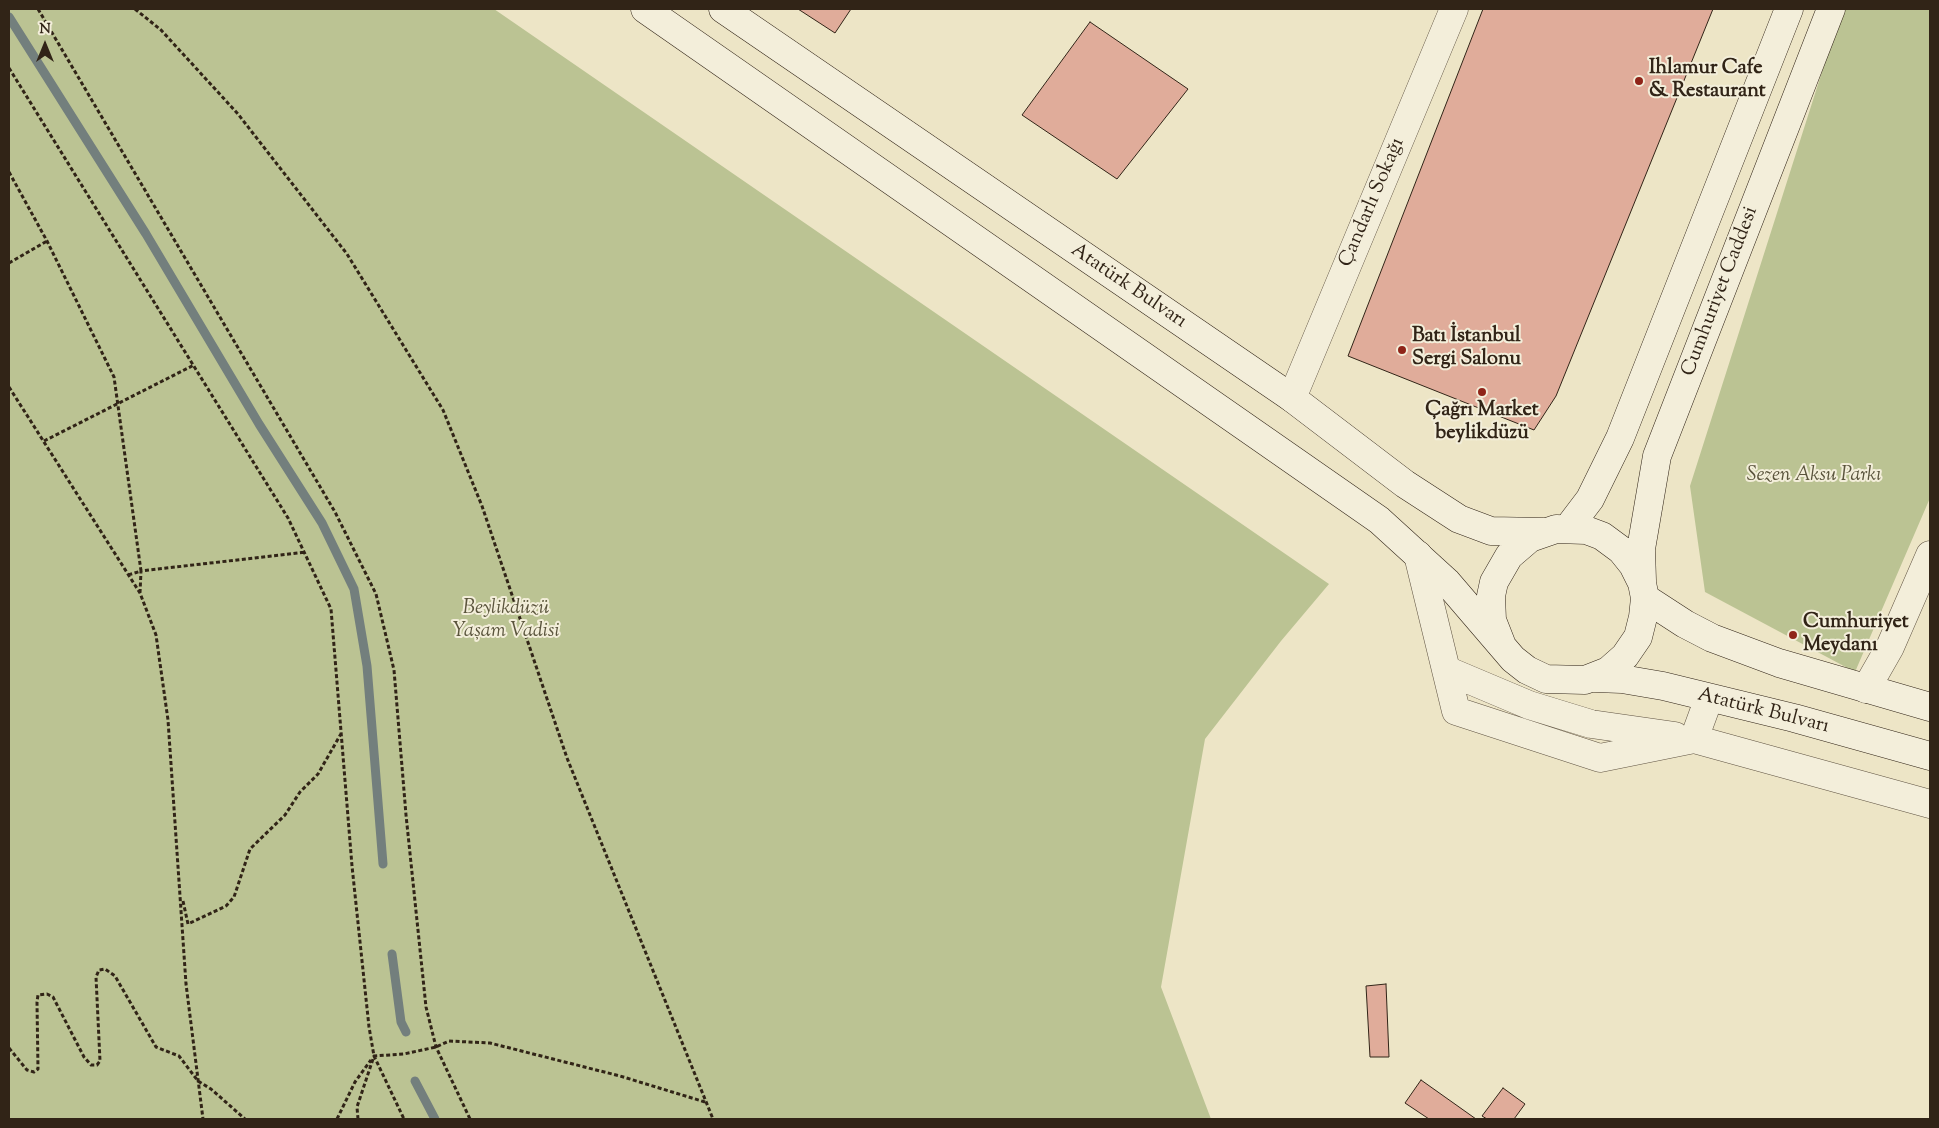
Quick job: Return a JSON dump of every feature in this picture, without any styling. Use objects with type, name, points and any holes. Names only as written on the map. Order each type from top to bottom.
[{"type":"main road","points":[[645,9],[1322,478],[1379,520],[1447,582],[1520,665],[1546,679],[1584,680],[1595,678],[1625,656],[1638,637],[1643,617],[1643,590],[1634,565],[1621,550],[1602,536],[1586,530],[1555,530],[1524,542],[1509,556],[1494,582],[1491,596],[1492,620],[1501,643]]},
{"type":"main road","name":"Atatürk Bulvarı","points":[[723,9],[1292,398],[1405,484],[1459,519],[1490,531],[1555,530]]},
{"type":"main road","name":"Çandarlı Sokağı","points":[[1292,398],[1454,9]]},
{"type":"main road","name":"Cumhuriyet Caddesi","points":[[1555,530],[1590,499],[1620,438],[1789,9]]},
{"type":"main road","name":"Cumhuriyet Caddesi","points":[[1643,590],[1641,549],[1656,456],[1831,9]]},
{"type":"main road","points":[[1418,555],[1456,711],[1600,758],[1694,739],[1930,804]]},
{"type":"main road","points":[[1866,690],[1890,647],[1930,555]]},
{"type":"main road","points":[[1643,590],[1685,624],[1712,638],[1779,663],[1866,690],[1930,707]]},
{"type":"main road","name":"Atatürk Bulvarı","points":[[1595,678],[1622,679],[1708,698],[1930,756]]},
{"type":"main road","points":[[1694,739],[1708,698]]},
{"type":"path","points":[[38,9],[335,512],[376,594],[394,670],[406,815],[426,1007],[436,1047],[470,1119]]},
{"type":"path","points":[[135,9],[161,30],[238,114],[347,254],[443,410],[482,506],[567,758],[713,1119]]},
{"type":"path","points":[[9,68],[288,518],[306,552],[331,609],[352,866],[374,1056],[404,1119]]},
{"type":"path","points":[[9,172],[47,241],[114,377],[140,570],[140,593]]},
{"type":"path","points":[[9,263],[47,241]]},
{"type":"path","points":[[44,441],[194,365]]},
{"type":"path","points":[[9,387],[140,593],[156,635],[168,720],[186,984],[203,1119]]},
{"type":"path","points":[[128,575],[140,570],[306,552]]},
{"type":"path","points":[[180,890],[188,924],[226,906],[234,897],[250,849],[285,815],[300,792],[318,774],[342,732]]},
{"type":"path","points":[[9,1048],[27,1070],[34,1072],[38,1069],[36,1002],[38,995],[47,994],[54,996],[84,1056],[91,1065],[97,1065],[100,1061],[96,977],[99,970],[105,969],[115,976],[156,1047],[180,1056],[198,1082],[211,1089],[246,1119]]},
{"type":"path","points":[[374,1056],[404,1054],[436,1047],[449,1041],[490,1043],[620,1076],[706,1102]]},
{"type":"path","points":[[337,1119],[356,1082],[374,1056]]},
{"type":"path","points":[[358,1119],[357,1107],[374,1056]]},
{"type":"green space","name":"Beylikdüzü Yaşam Vadisi","points":[[9,9],[494,9],[1329,584],[1281,641],[1205,739],[1161,987],[1211,1119],[9,1119]]},
{"type":"green space","name":"Sezen Aksu Parkı","points":[[1842,9],[1930,9],[1930,498],[1855,672],[1705,592],[1690,486]]},
{"type":"building","points":[[798,9],[851,9],[835,33]]},
{"type":"building","points":[[1483,9],[1713,9],[1556,396],[1534,430],[1348,356]]},
{"type":"building","points":[[1090,22],[1188,89],[1117,179],[1022,115]]},
{"type":"building","points":[[1386,984],[1389,1057],[1370,1057],[1366,986]]},
{"type":"building","points":[[1421,1080],[1476,1119],[1429,1119],[1405,1103]]},
{"type":"building","points":[[1503,1088],[1525,1104],[1514,1119],[1487,1119],[1482,1116]]},
{"type":"waterway","points":[[9,17],[146,234],[259,424],[322,523],[354,589],[367,666],[383,864]]},
{"type":"waterway","points":[[392,954],[401,1022],[406,1032]]},
{"type":"waterway","points":[[415,1081],[435,1119]]},
{"type":"place","name":"Ihlamur Cafe & Restaurant","points":[[1639,81]]},
{"type":"place","name":"Batı İstanbul Sergi Salonu","points":[[1402,350]]},
{"type":"place","name":"Çağrı Market beylikdüzü","points":[[1482,392]]},
{"type":"place","name":"Cumhuriyet Meydanı","points":[[1793,635]]}]
